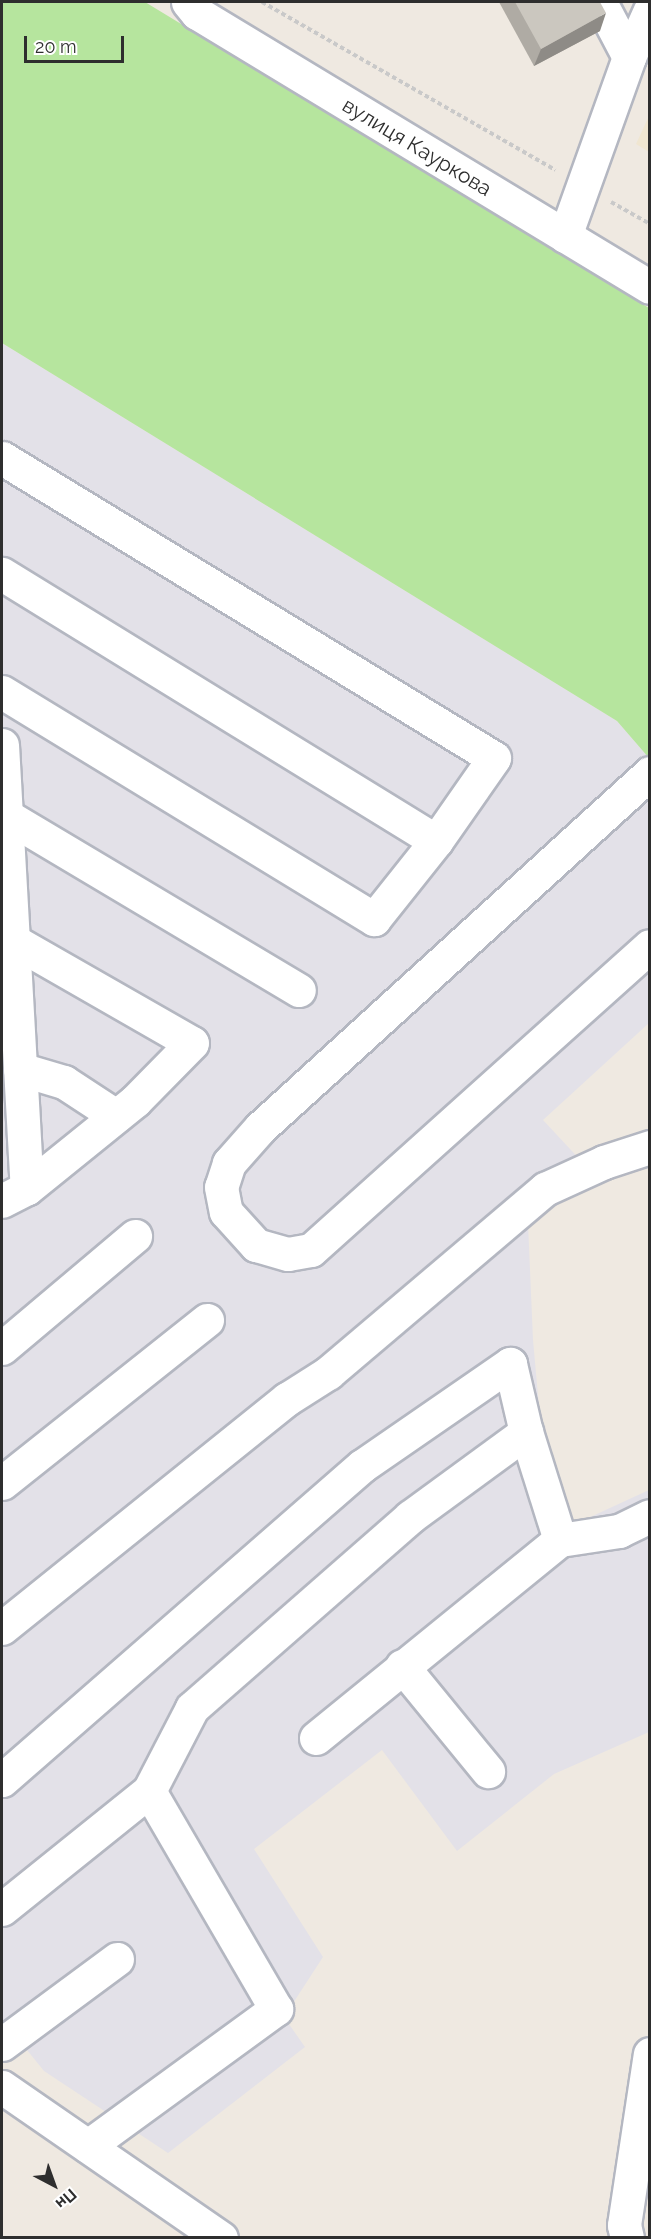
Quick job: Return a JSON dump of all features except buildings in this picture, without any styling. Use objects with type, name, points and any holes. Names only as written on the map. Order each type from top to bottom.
[{"type":"street","name":"вулиця Кауркова","points":[[188,2],[197,13],[650,288]]},
{"type":"street","points":[[600,2],[629,57]]},
{"type":"street","points":[[565,236],[629,57],[650,10]]},
{"type":"street","points":[[2,458],[494,758],[436,841],[374,918],[2,692]]},
{"type":"street","points":[[2,574],[436,841]]},
{"type":"street","points":[[2,745],[20,1069],[14,1194]]},
{"type":"street","points":[[650,773],[260,1128],[229,1163],[221,1187],[226,1212],[256,1245],[288,1254],[310,1250],[650,946]]},
{"type":"street","points":[[5,815],[299,990]]},
{"type":"street","points":[[12,940],[192,1043],[116,1116],[14,1194]]},
{"type":"street","points":[[20,1069],[64,1082],[116,1116]]},
{"type":"street","points":[[2,1628],[287,1399],[328,1373],[545,1189],[604,1162],[650,1147]]},
{"type":"street","points":[[2,1348],[135,1236]]},
{"type":"street","points":[[2,1483],[207,1320]]},
{"type":"street","points":[[2,1780],[362,1466],[510,1364],[526,1432],[560,1540]]},
{"type":"street","points":[[2,1909],[149,1791],[192,1708],[410,1517],[526,1432]]},
{"type":"street","points":[[316,1738],[560,1540],[619,1532],[650,1516]]},
{"type":"street","points":[[402,1666],[488,1771]]},
{"type":"street","points":[[88,2146],[276,2009],[149,1791]]},
{"type":"street","points":[[2,2044],[117,1959]]},
{"type":"street","points":[[627,2238],[624,2225],[650,2054]]},
{"type":"street","points":[[2,2087],[221,2238]]},
{"type":"path","points":[[262,2],[650,224]]},
{"type":"shaded area","points":[[649,116],[649,152],[636,144]]},
{"type":"shaded area","points":[[2,343],[617,721],[649,758],[649,1023],[543,1120],[598,1179],[528,1223],[533,1340],[542,1440],[573,1525],[649,1490],[649,1732],[554,1774],[457,1851],[382,1750],[254,1849],[323,1957],[284,2017],[305,2047],[168,2153],[44,2071],[2,2019]]},
{"type":"green space","points":[[2,2],[145,2],[649,308],[649,758],[617,721],[2,343]]}]
